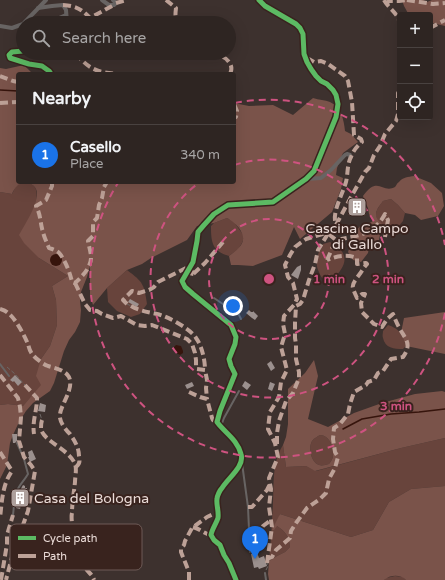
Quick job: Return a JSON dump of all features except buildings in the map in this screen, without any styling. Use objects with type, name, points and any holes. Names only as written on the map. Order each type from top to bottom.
[{"type":"street","points":[[31,16],[46,0]]},
{"type":"street","points":[[102,0],[109,5],[114,5],[116,3],[114,0]]},
{"type":"street","points":[[236,580],[220,545],[211,535],[218,518],[217,499],[222,488],[242,462],[242,456],[236,442],[217,422],[235,374],[229,359],[234,349],[236,337],[231,325],[193,294],[182,281],[193,262],[198,232],[214,214],[228,205],[273,202],[306,179],[314,171],[336,118],[338,104],[333,90],[316,76],[307,62],[304,54],[303,34],[300,28],[296,24],[265,6],[259,0]]},
{"type":"street","points":[[38,8],[64,5],[66,15]]},
{"type":"street","points":[[0,26],[12,28],[16,26]]},
{"type":"street","points":[[16,52],[12,52],[9,55],[10,58],[16,60]]},
{"type":"street","points":[[16,60],[42,66],[50,72]]},
{"type":"street","points":[[306,179],[321,178],[345,155],[350,155],[350,157]]},
{"type":"lane","points":[[214,298],[239,315],[241,319]]},
{"type":"lane","points":[[0,364],[9,376]]},
{"type":"lane","points":[[221,426],[239,391]]},
{"type":"lane","points":[[13,515],[16,493],[19,486],[28,474],[24,456],[20,452],[17,443]]},
{"type":"lane","points":[[242,462],[248,508],[250,552]]},
{"type":"lane","points":[[265,573],[266,580]]},
{"type":"path","points":[[127,304],[131,306]]},
{"type":"path","points":[[15,374],[25,385]]},
{"type":"path","points":[[40,414],[42,420]]},
{"type":"path","points":[[265,573],[268,566],[267,563]]},
{"type":"shaded area","points":[[402,0],[423,0],[427,2],[432,0],[445,0],[445,26],[433,23],[433,12],[407,12]]},
{"type":"shaded area","points":[[24,65],[31,72],[16,72],[16,184],[20,184],[12,194],[0,192],[0,68],[6,69]]},
{"type":"shaded area","points":[[313,98],[328,101],[334,104],[339,110],[343,118],[345,131],[351,134],[358,142],[343,153],[337,168],[336,175],[343,178],[341,189],[332,212],[300,239],[294,227],[282,255],[253,266],[231,265],[229,256],[242,244],[243,237],[238,226],[227,218],[214,223],[197,226],[187,240],[142,264],[127,270],[107,288],[93,305],[90,296],[90,266],[81,292],[80,322],[64,351],[50,391],[33,403],[19,422],[10,443],[7,465],[0,479],[0,405],[8,404],[23,406],[41,385],[36,376],[41,359],[50,346],[57,325],[56,300],[52,286],[68,276],[39,258],[24,243],[19,235],[34,206],[37,191],[33,185],[30,184],[236,184],[236,103],[249,106],[273,105],[293,115]]},
{"type":"shaded area","points":[[414,176],[431,183],[442,193],[444,206],[438,216],[421,220],[415,215],[405,213],[391,199],[383,201],[378,207],[376,213],[377,218],[382,224],[379,240],[369,247],[368,253],[361,262],[353,260],[348,252],[355,232],[362,224],[366,225],[373,221],[363,196],[372,187],[380,186],[391,189],[404,178]]},
{"type":"shaded area","points":[[19,184],[30,184],[35,187],[37,195],[33,211],[39,258],[68,276],[52,286],[56,300],[57,325],[50,346],[41,359],[42,385],[23,406],[8,404],[0,405],[0,192],[12,194],[16,186]]},
{"type":"shaded area","points":[[391,199],[405,213],[403,221],[397,228],[384,226],[378,222],[377,219],[376,212],[380,204],[383,201]]},
{"type":"shaded area","points":[[227,218],[234,222],[244,236],[237,250],[229,256],[216,249],[212,241],[211,232],[211,226],[214,223]]},
{"type":"shaded area","points":[[330,242],[337,246],[341,251],[344,255],[344,260],[341,270],[337,275],[332,280],[325,280],[320,274],[317,261],[318,254],[323,244]]},
{"type":"shaded area","points":[[56,254],[60,256],[62,260],[60,264],[56,266],[52,264],[50,260],[52,256]]},
{"type":"shaded area","points":[[127,270],[142,284],[147,304],[140,314],[131,317],[117,311],[108,302],[107,288]]},
{"type":"shaded area","points":[[445,312],[445,354],[406,346],[401,333],[404,318]]},
{"type":"shaded area","points":[[388,325],[398,330],[402,335],[406,346],[403,349],[390,347],[384,341],[383,331]]},
{"type":"shaded area","points":[[176,345],[181,346],[183,351],[180,355],[175,352],[174,347]]},
{"type":"shaded area","points":[[314,360],[318,376],[308,419],[328,427],[354,413],[382,403],[415,394],[445,392],[445,438],[315,471],[306,466],[286,467],[283,445],[288,424],[288,389],[305,373]],"holes":[[[320,435],[330,442],[333,448],[333,456],[329,464],[319,465],[312,458],[310,447],[314,439]]]},
{"type":"shaded area","points":[[320,435],[326,437],[332,445],[333,458],[329,464],[319,465],[312,458],[310,447],[312,441]]},
{"type":"shaded area","points":[[445,438],[445,486],[411,489],[389,502],[373,530],[351,537],[280,514],[277,526],[283,530],[289,540],[290,547],[285,552],[269,561],[274,473],[277,458],[283,445],[286,467],[306,466],[316,471],[401,448]]},
{"type":"shaded area","points":[[445,486],[445,580],[406,580],[395,576],[384,580],[269,580],[269,561],[285,552],[290,547],[288,537],[283,530],[277,526],[274,530],[272,530],[280,514],[351,537],[373,530],[389,502],[411,489]]},
{"type":"shaded area","points":[[395,576],[403,577],[406,580],[384,580],[386,578]]},
{"type":"waterway","points":[[0,90],[16,91]]},
{"type":"waterway","points":[[343,429],[362,419],[391,414],[445,409]]},
{"type":"marked path","points":[[116,3],[127,0]]},
{"type":"marked path","points":[[166,0],[176,8],[176,16]]},
{"type":"marked path","points":[[384,0],[397,16]]},
{"type":"marked path","points":[[386,4],[389,1],[406,0]]},
{"type":"marked path","points":[[407,0],[433,4],[445,3]]},
{"type":"marked path","points":[[63,5],[78,8],[88,16]]},
{"type":"marked path","points":[[94,16],[114,5]]},
{"type":"marked path","points":[[433,26],[445,20]]},
{"type":"marked path","points":[[307,58],[314,62],[321,61],[328,64],[345,76],[348,81],[352,102],[354,135],[361,139],[362,142],[354,151],[348,166],[346,182],[336,209],[336,224]]},
{"type":"marked path","points":[[81,60],[94,69],[102,72]]},
{"type":"marked path","points":[[227,60],[231,66],[230,72]]},
{"type":"marked path","points":[[0,76],[16,82]]},
{"type":"marked path","points":[[0,103],[16,102]]},
{"type":"marked path","points":[[236,109],[236,117]]},
{"type":"marked path","points":[[267,563],[272,527],[269,507],[271,489],[269,478],[278,457],[275,443],[268,429],[269,420],[270,412],[279,397],[281,382],[287,370],[281,347],[285,334],[283,324],[284,316],[294,305],[297,299],[293,283],[288,277],[285,265],[295,247],[306,239],[329,232],[336,225],[365,172],[369,168],[385,134],[396,121],[397,118]]},
{"type":"marked path","points":[[52,184],[46,200],[36,206],[44,236],[49,248],[60,254],[68,268],[72,282],[75,283],[86,272],[91,261],[88,241],[93,236],[93,222],[97,218],[99,205],[106,184]]},
{"type":"marked path","points":[[277,444],[279,421],[286,401],[293,393],[299,378],[295,338],[296,306],[303,300],[318,250],[329,232],[336,240],[358,236],[376,226],[385,214],[388,220],[385,237]]},
{"type":"marked path","points":[[327,260],[336,240]]},
{"type":"marked path","points":[[190,268],[192,272],[191,276],[205,263],[223,242]]},
{"type":"marked path","points":[[267,559],[272,557],[276,550],[290,538],[291,531],[307,508],[326,493],[329,479],[335,468],[338,457],[335,452],[333,439],[334,428],[340,424],[348,414],[354,392],[366,385],[368,382],[374,380],[378,373],[383,371],[391,359],[403,357],[406,353],[408,345],[393,314],[387,319],[382,327],[374,324],[362,312],[361,303],[365,294],[362,294],[357,298],[353,286],[354,281],[367,264],[357,264],[357,258],[350,256],[327,260]]},
{"type":"marked path","points":[[127,304],[123,300],[132,291],[139,293],[149,290],[158,282],[186,268]]},
{"type":"marked path","points":[[75,283],[85,304],[90,310],[97,311],[113,318],[121,316],[137,325],[152,325],[187,339],[192,344],[197,369],[205,370],[207,380],[207,399]]},
{"type":"marked path","points":[[131,306],[167,317],[193,334],[200,345],[204,358],[205,370]]},
{"type":"marked path","points":[[0,309],[7,312],[20,327],[31,353],[36,358],[46,365],[62,371],[69,377],[70,387],[61,409],[60,418],[65,429],[75,442],[79,453],[80,461],[76,467]]},
{"type":"marked path","points":[[0,375],[18,398],[21,417],[19,441],[24,457],[35,471],[28,511],[23,524]]},
{"type":"marked path","points":[[25,385],[37,398],[34,434]]},
{"type":"marked path","points":[[189,392],[207,399],[212,418],[218,423]]},
{"type":"marked path","points":[[42,420],[41,429],[43,433],[67,454],[75,464],[76,473],[72,524]]},
{"type":"marked path","points":[[0,452],[12,471],[4,488],[0,518]]},
{"type":"marked path","points":[[248,507],[252,507],[267,490],[270,484]]},
{"type":"marked path","points":[[189,580],[189,572],[181,549],[192,528],[207,517],[218,512]]},
{"type":"marked path","points":[[10,524],[13,515]]},
{"type":"marked path","points":[[250,547],[263,526],[271,520]]},
{"type":"marked path","points":[[1,580],[7,535],[10,525]]},
{"type":"marked path","points":[[193,527],[211,535]]},
{"type":"marked path","points":[[6,580],[10,565]]},
{"type":"marked path","points":[[87,570],[94,580]]},
{"type":"cycle path","points":[[236,580],[220,545],[211,535],[218,518],[217,498],[220,490],[235,472],[241,463],[242,458],[237,444],[217,422],[235,374],[229,359],[236,337],[231,325],[185,287],[182,281],[193,262],[198,232],[214,214],[228,205],[273,202],[306,179],[314,171],[336,117],[338,104],[333,90],[316,76],[307,62],[304,54],[303,34],[300,28],[296,24],[265,6],[259,0]]},
{"type":"cycle path","points":[[16,52],[12,52],[9,55],[10,58],[16,60]]},
{"type":"cycle path","points":[[16,60],[42,66],[50,72]]},
{"type":"place","name":"Cascina Campo di Gallo","points":[[357,207]]},
{"type":"place","name":"Casa del Bologna","points":[[20,498]]},
{"type":"place","name":"Casello","points":[[255,559]]}]
